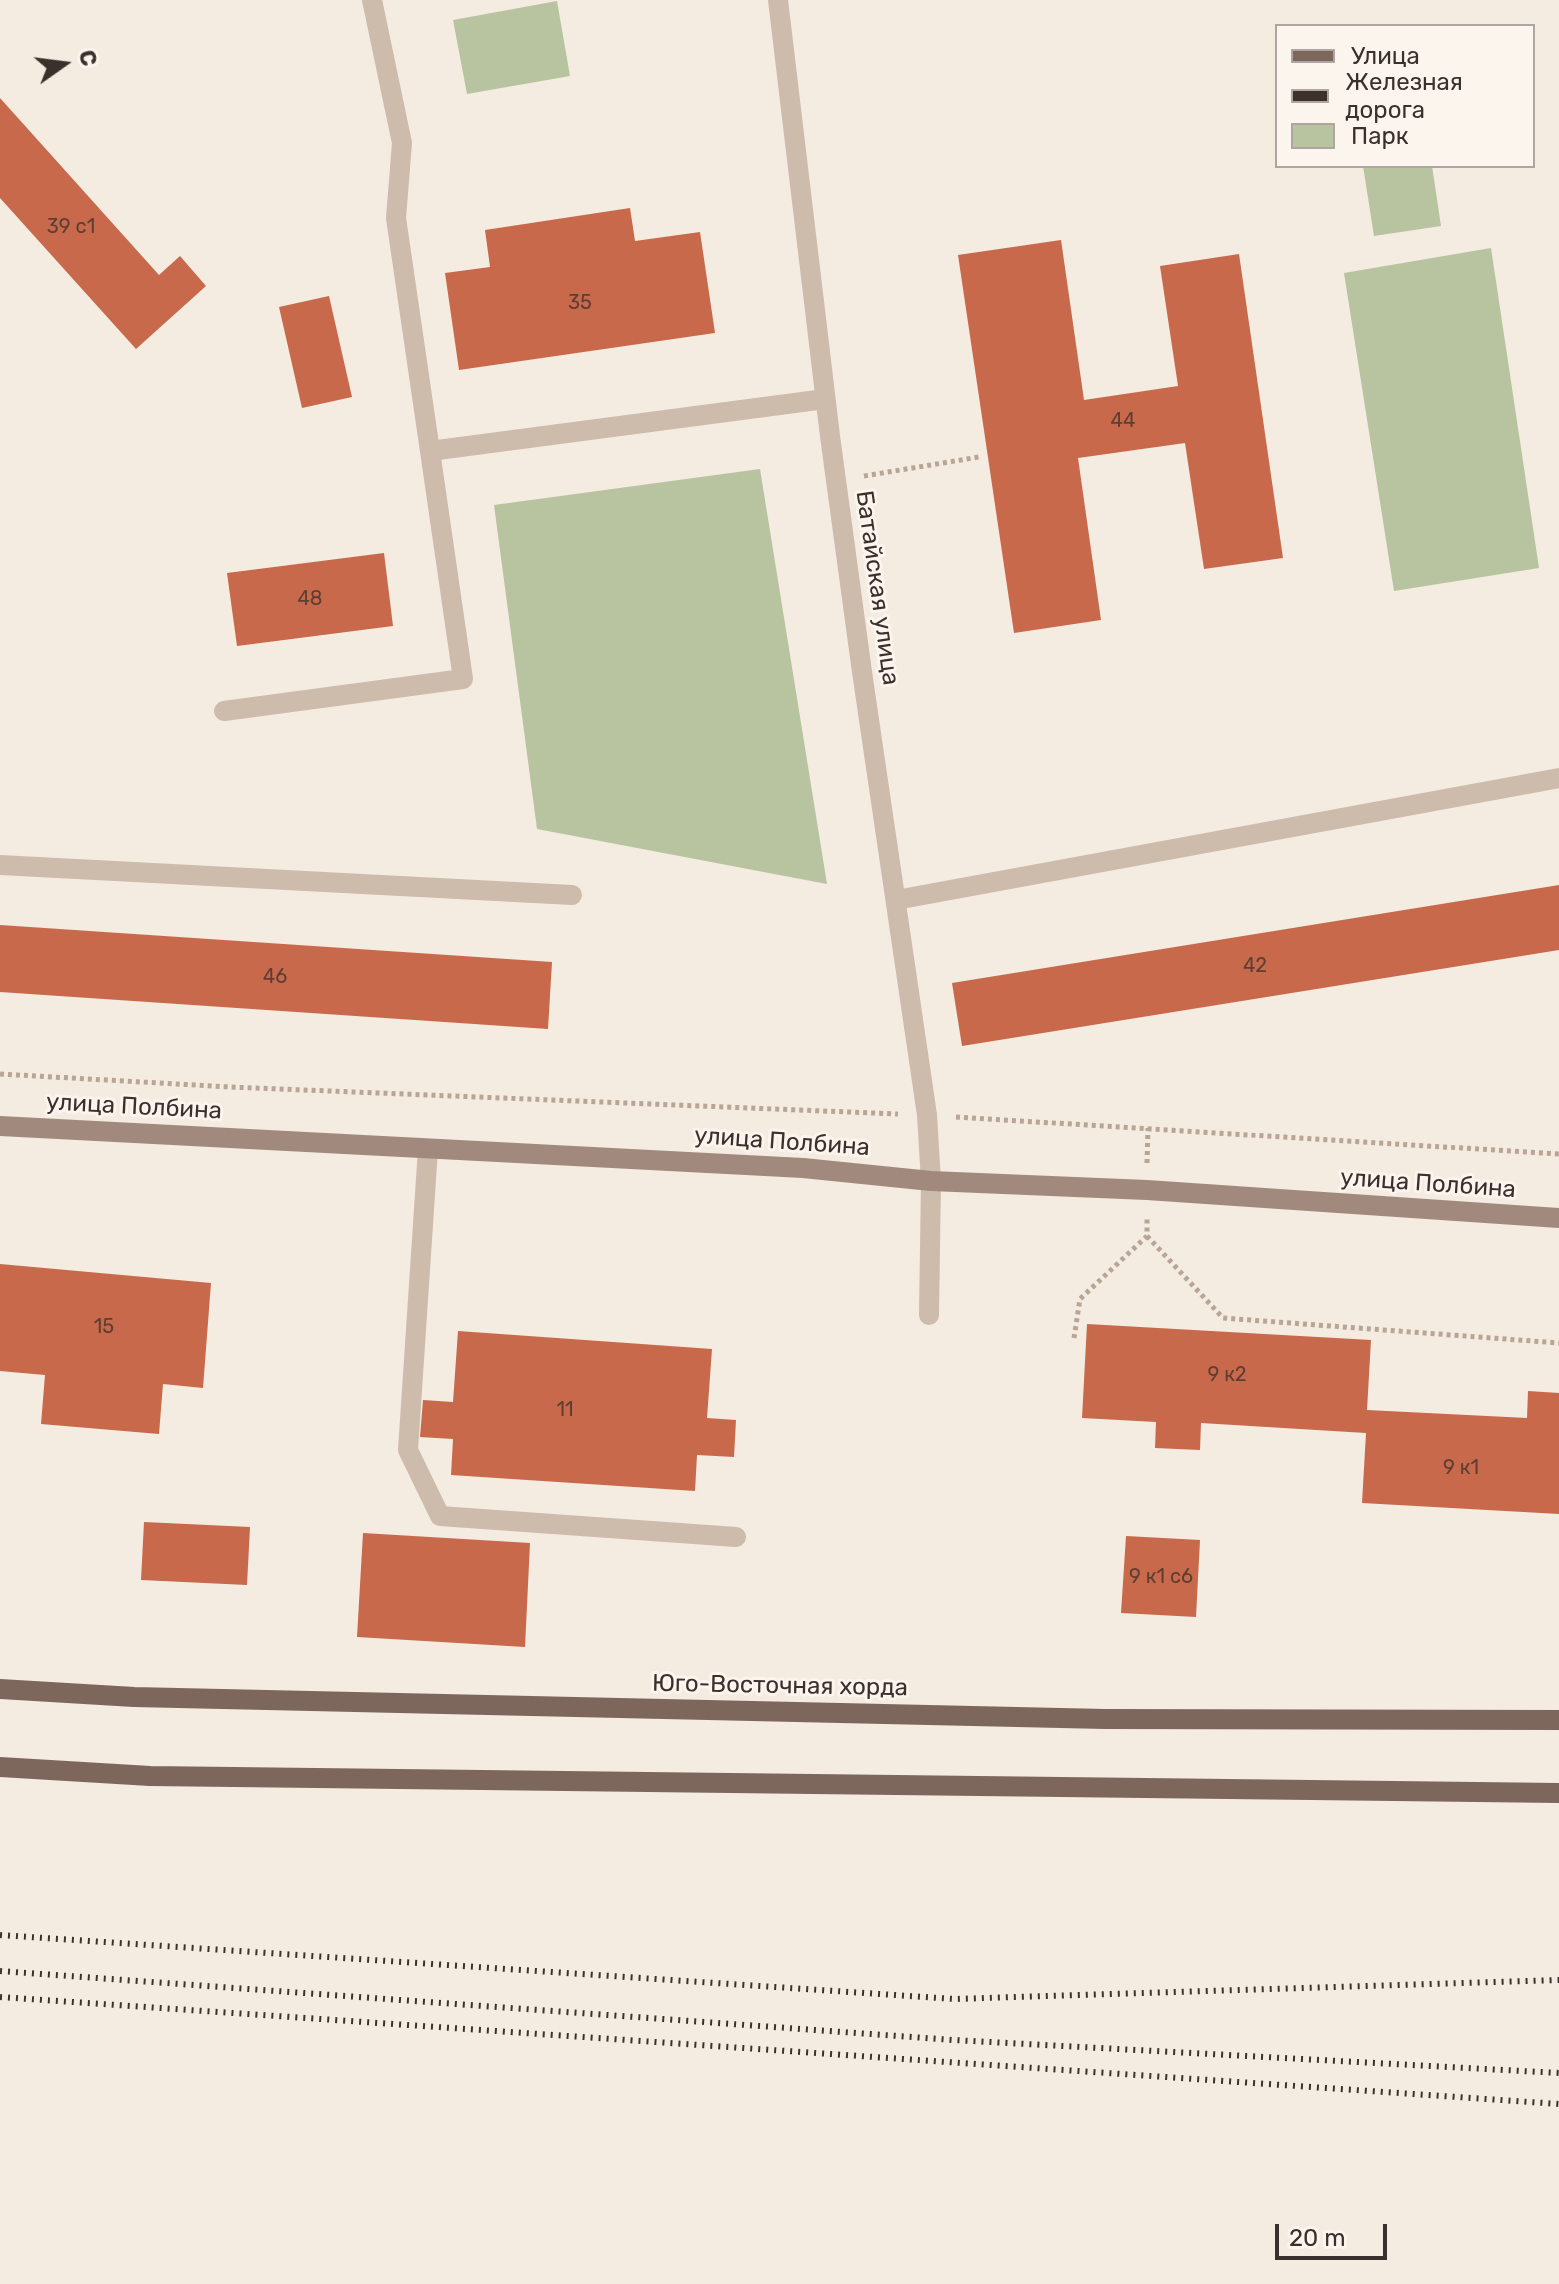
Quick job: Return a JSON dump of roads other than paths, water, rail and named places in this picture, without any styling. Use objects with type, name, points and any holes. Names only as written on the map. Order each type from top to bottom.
[{"type":"main road","name":"улица Полбина","points":[[0,1126],[803,1168],[931,1181],[1147,1190],[1559,1218]]},
{"type":"main road","name":"Юго-Восточная хорда","points":[[0,1689],[134,1697],[1105,1719],[1559,1720]]},
{"type":"main road","points":[[0,1767],[150,1776],[1559,1793]]},
{"type":"street","points":[[224,711],[463,679],[396,218],[402,143],[372,0]]},
{"type":"street","name":"Батайская улица","points":[[778,0],[825,399],[927,1115],[931,1181],[929,1315]]},
{"type":"street","points":[[430,451],[825,399]]},
{"type":"street","points":[[896,900],[1559,778]]},
{"type":"street","points":[[0,865],[572,895]]},
{"type":"street","points":[[428,1149],[408,1450],[440,1516],[736,1537]]},
{"type":"railway","points":[[0,1935],[954,1999],[1559,1980]]},
{"type":"railway","points":[[0,1971],[953,2040],[1559,2073]]},
{"type":"railway","points":[[0,1997],[1559,2104]]}]
